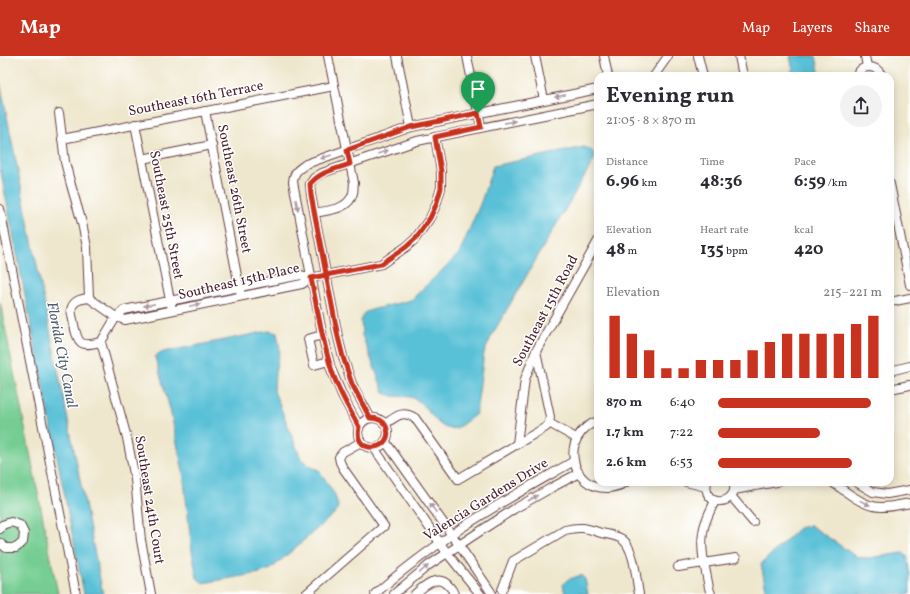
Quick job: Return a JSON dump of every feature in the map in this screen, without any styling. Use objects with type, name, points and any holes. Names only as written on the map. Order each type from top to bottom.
[{"type":"street","points":[[314,213],[343,206],[350,201],[353,194],[354,183],[328,56]]},
{"type":"street","points":[[397,56],[411,127]]},
{"type":"street","points":[[467,56],[481,127]]},
{"type":"street","points":[[536,56],[544,100]]},
{"type":"street","points":[[604,56],[607,72]]},
{"type":"street","points":[[657,72],[668,56]]},
{"type":"street","points":[[698,56],[702,72]]},
{"type":"street","points":[[739,56],[742,72]]},
{"type":"street","points":[[865,56],[867,67]]},
{"type":"street","points":[[859,72],[867,67],[874,68],[879,72]]},
{"type":"street","name":"Southeast 16th Terrace","points":[[62,139],[334,86]]},
{"type":"street","points":[[359,427],[343,397],[331,369],[322,336],[292,182],[293,176],[306,164],[411,127],[594,90]]},
{"type":"street","points":[[370,418],[352,384],[338,337],[311,195],[310,184],[314,178],[322,173],[417,141],[594,105]]},
{"type":"street","name":"Southeast 26th Street","points":[[205,111],[241,296]]},
{"type":"street","points":[[60,113],[65,162],[87,247],[89,298]]},
{"type":"street","name":"Southeast 25th Street","points":[[135,124],[172,310]]},
{"type":"street","points":[[311,278],[381,264],[415,239],[430,218],[441,188],[441,171],[435,137]]},
{"type":"street","points":[[142,159],[212,145]]},
{"type":"street","points":[[894,204],[910,285]]},
{"type":"street","points":[[0,209],[76,594]]},
{"type":"street","name":"Southeast 15th Road","points":[[517,444],[525,379],[536,351],[594,247]]},
{"type":"street","name":"Southeast 15th Place","points":[[116,317],[124,310],[170,300],[300,275],[311,278]]},
{"type":"street","name":"Southeast 15th Place","points":[[116,317],[125,320],[302,284],[311,278]]},
{"type":"street","points":[[89,298],[116,317],[101,342],[83,344],[78,341],[71,310],[72,305],[81,299],[89,298]]},
{"type":"street","points":[[894,301],[910,298]]},
{"type":"street","points":[[322,336],[308,339],[314,365],[329,361]]},
{"type":"street","name":"Southeast 24th Court","points":[[101,342],[128,444],[135,479],[141,540],[151,594]]},
{"type":"street","points":[[385,424],[400,414],[409,414],[415,418],[458,478],[546,427],[549,423],[550,417],[536,351]]},
{"type":"street","points":[[894,370],[910,366]]},
{"type":"street","points":[[894,388],[910,385]]},
{"type":"street","points":[[374,448],[385,441],[388,432],[385,424],[379,419],[370,418],[363,421],[359,427],[358,437],[360,442],[374,448],[447,553],[480,594]]},
{"type":"street","points":[[594,422],[583,429],[576,438],[573,453],[574,461],[579,473],[594,485]]},
{"type":"street","points":[[549,423],[576,438]]},
{"type":"street","points":[[385,441],[459,545],[490,593],[498,590],[505,592],[513,561],[565,530],[574,527],[582,527],[621,539],[628,546],[633,558],[639,594]]},
{"type":"street","points":[[306,594],[384,526],[340,462],[339,457],[344,452],[360,442]]},
{"type":"street","points":[[384,462],[395,455]]},
{"type":"street","name":"Valencia Gardens Drive","points":[[376,594],[440,543],[507,500],[574,461]]},
{"type":"street","name":"Valencia Gardens Drive","points":[[394,594],[429,565],[514,509],[579,473]]},
{"type":"street","points":[[595,486],[604,488],[616,486]]},
{"type":"street","points":[[706,486],[708,495],[719,502],[724,501],[733,490],[755,486]]},
{"type":"street","points":[[838,486],[873,507],[888,507],[910,503]]},
{"type":"street","points":[[863,486],[873,492],[887,494],[910,490]]},
{"type":"street","points":[[733,490],[753,522]]},
{"type":"street","points":[[711,594],[702,546],[703,532],[715,500]]},
{"type":"street","points":[[0,543],[6,548],[16,548],[23,542],[24,533],[20,525],[11,522],[1,525]]},
{"type":"street","points":[[678,568],[736,558]]},
{"type":"street","points":[[415,594],[426,585],[434,581],[441,580],[449,585],[454,594]]},
{"type":"green space","points":[[0,302],[58,594],[0,594]]},
{"type":"water","points":[[790,56],[816,56],[819,72],[793,72]]},
{"type":"water","name":"Florida City Canal","points":[[0,82],[103,594],[84,594],[0,168]]},
{"type":"water","points":[[584,147],[592,151],[594,154],[594,160],[492,335],[484,353],[476,414],[458,427],[450,429],[439,424],[421,403],[414,398],[393,396],[384,393],[362,335],[361,320],[364,313],[371,310],[411,300],[459,254],[481,202],[493,166]]},
{"type":"water","points":[[269,331],[277,333],[280,350],[275,372],[274,391],[301,459],[311,467],[319,470],[335,495],[338,506],[336,512],[271,569],[260,573],[203,583],[197,578],[192,551],[183,472],[170,409],[155,357],[159,353]]},
{"type":"water","points":[[810,525],[857,557],[868,558],[903,553],[907,556],[910,575],[910,594],[767,594],[761,564],[799,528]]},
{"type":"water","points":[[581,575],[585,579],[588,594],[565,594],[563,585],[567,580]]},
{"type":"route","points":[[478,113],[411,127],[347,150],[350,164],[322,173],[314,178],[310,184],[326,275],[343,357],[352,384],[370,418],[379,419],[382,421],[388,432],[385,441],[382,444],[374,448],[370,448],[360,442],[358,437],[359,427],[343,397],[331,369],[311,278],[326,275],[381,264],[394,256],[415,239],[430,218],[441,188],[441,171],[435,137],[481,127],[478,113]]}]
